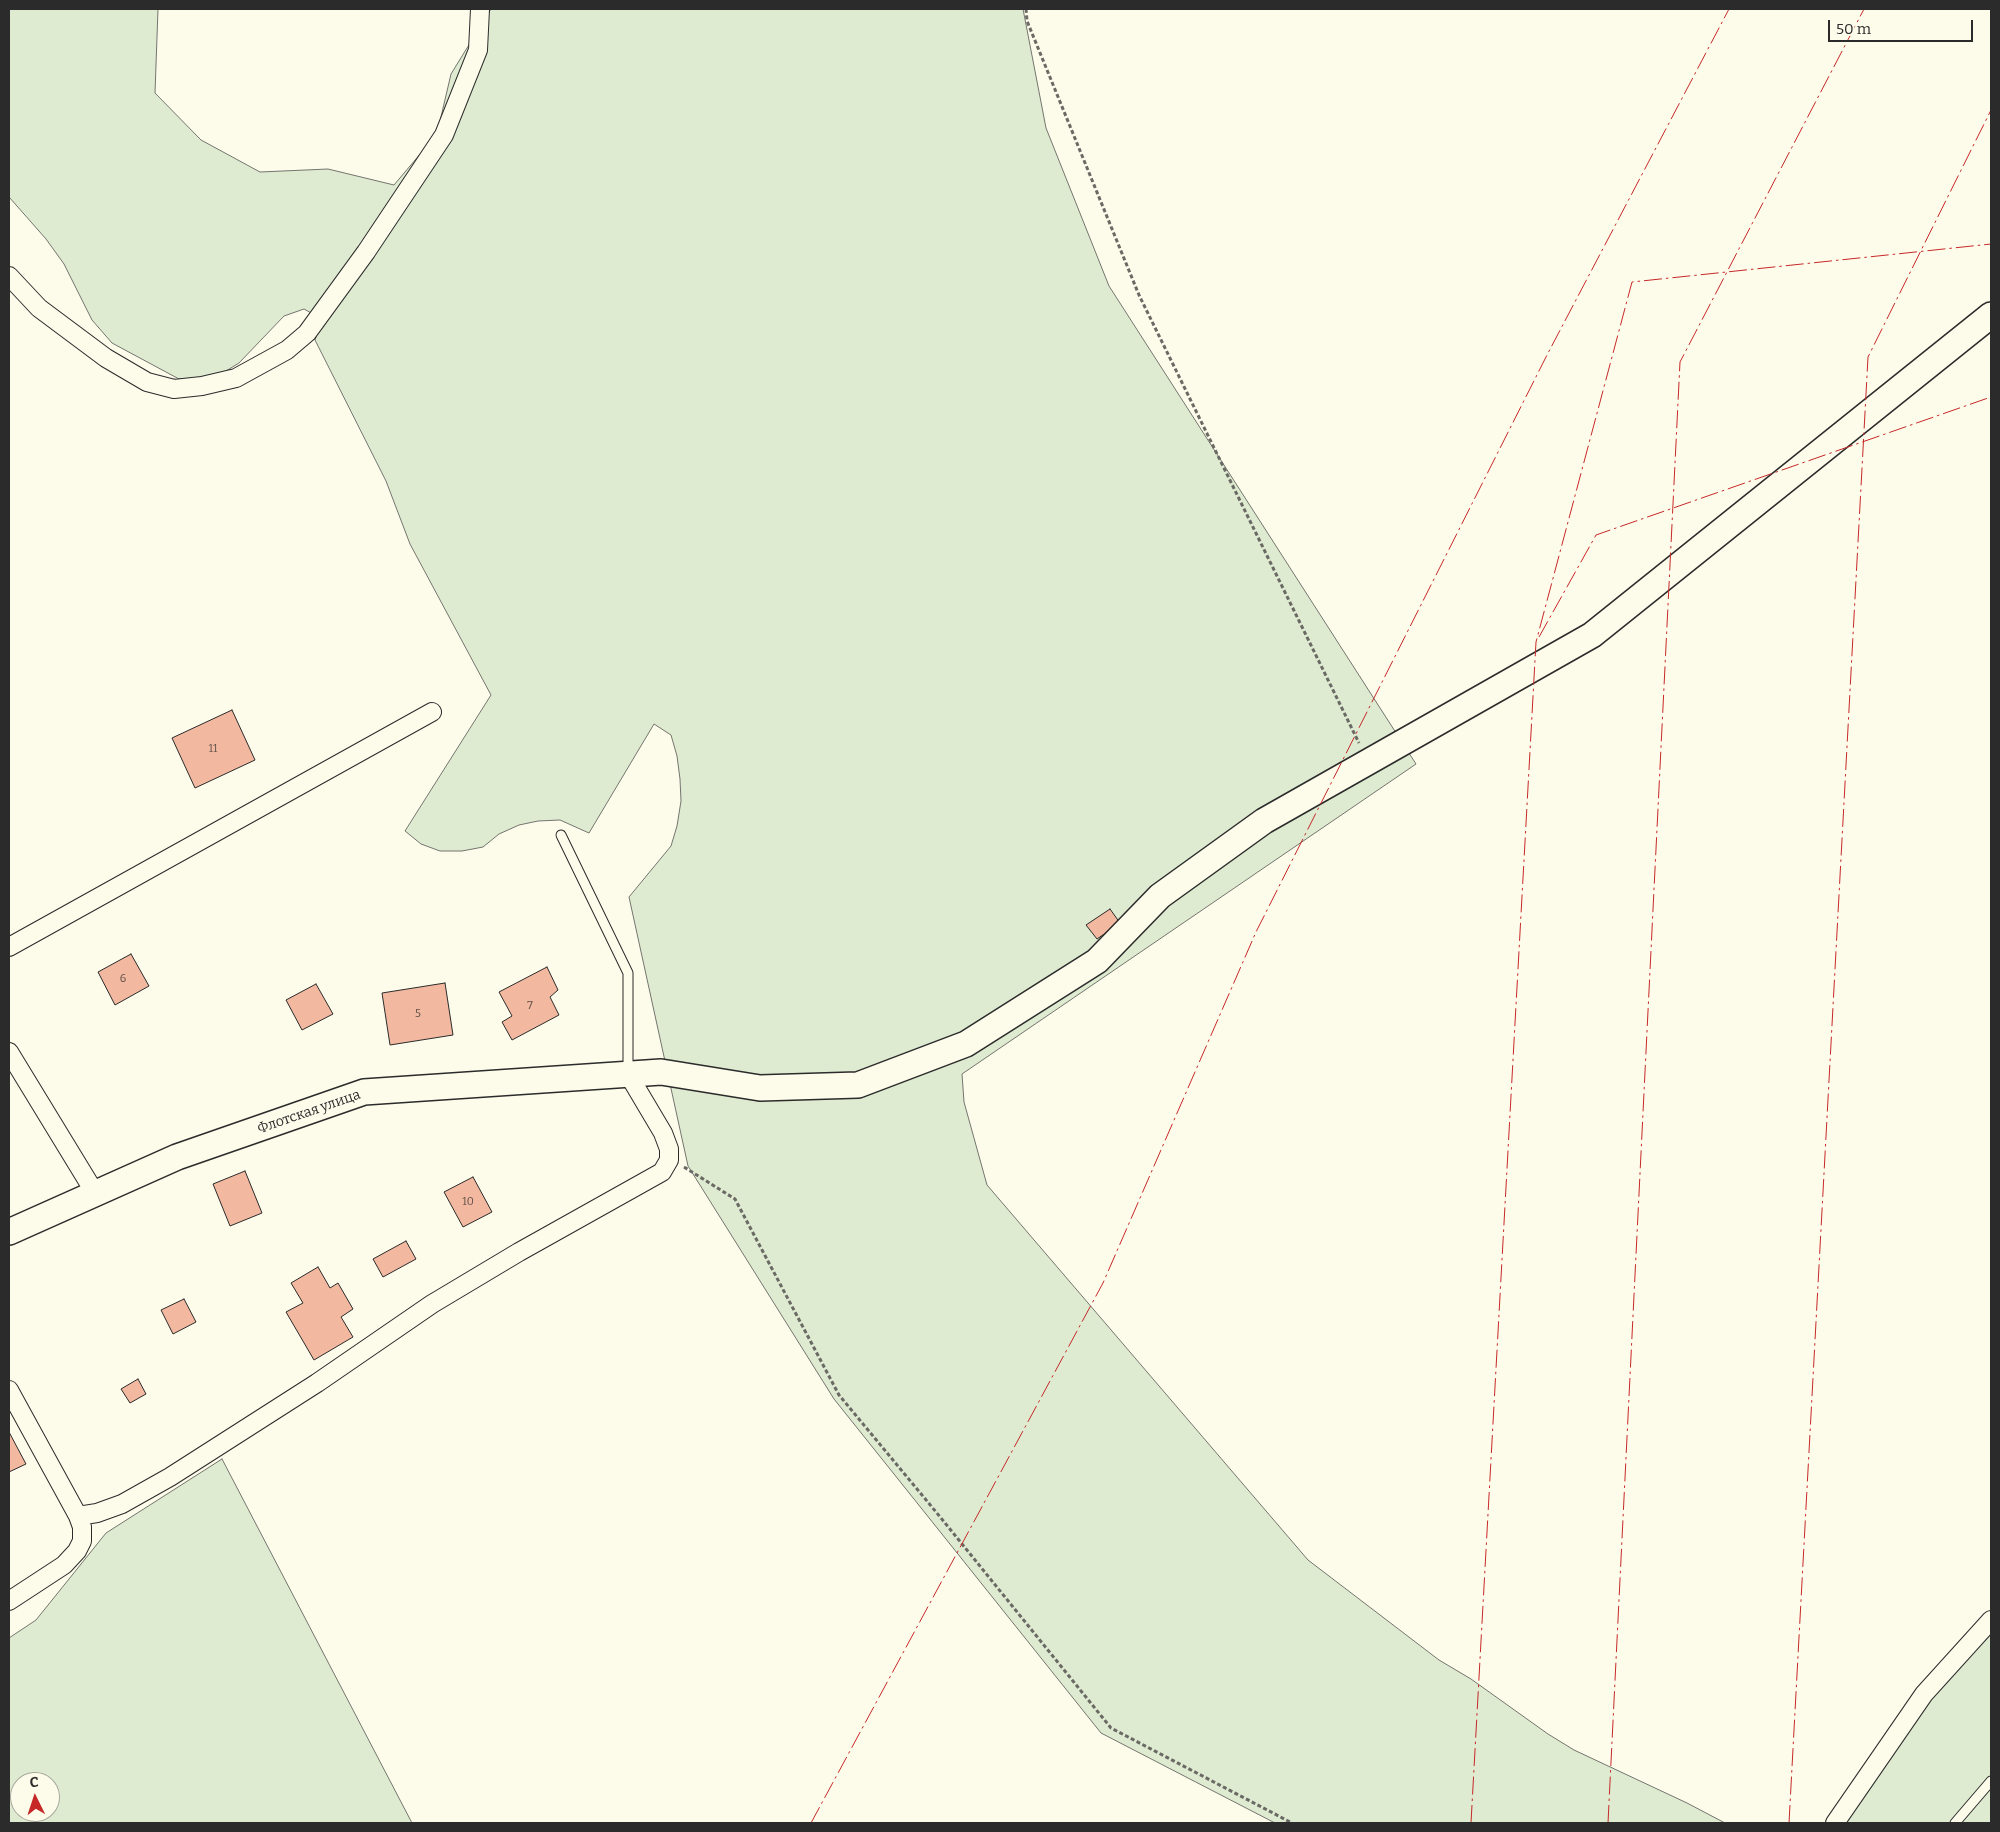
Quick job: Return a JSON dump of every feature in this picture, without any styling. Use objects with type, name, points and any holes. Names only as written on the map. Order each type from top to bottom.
[{"type":"street","points":[[9,276],[39,308],[106,358],[147,382],[174,389],[202,386],[236,378],[287,350],[307,333],[313,325],[366,252],[444,135],[478,50],[480,9]]},
{"type":"street","name":"Флотская улица","points":[[9,1232],[177,1157],[364,1092],[661,1072],[760,1088],[858,1084],[966,1044],[1097,961],[1160,896],[1264,821],[1592,635],[1991,316]]},
{"type":"street","points":[[9,947],[432,712]]},
{"type":"street","points":[[9,1052],[94,1193]]},
{"type":"street","points":[[78,1516],[96,1513],[122,1504],[170,1477],[317,1383],[432,1304],[519,1252],[662,1172],[669,1160],[669,1149],[663,1133],[628,1074]]},
{"type":"street","points":[[9,1390],[78,1516],[82,1527],[82,1542],[77,1552],[64,1565],[9,1601]]},
{"type":"street","points":[[1835,1823],[1924,1694],[1991,1620]]},
{"type":"lane","points":[[562,835],[628,973],[628,1074]]},
{"type":"lane","points":[[1955,1823],[1991,1781]]},
{"type":"path","points":[[1026,9],[1027,21],[1139,295],[1368,762]]},
{"type":"path","points":[[669,1149],[682,1166],[735,1199],[839,1395],[1111,1728],[1292,1823]]},
{"type":"green space","points":[[9,9],[158,9],[155,93],[201,140],[260,172],[328,169],[394,185],[437,134],[451,74],[491,9],[1023,9],[1046,128],[1109,286],[1416,764],[962,1074],[964,1102],[987,1185],[1308,1560],[1439,1660],[1471,1679],[1548,1734],[1574,1750],[1725,1823],[1275,1823],[1101,1733],[834,1399],[688,1166],[629,897],[671,846],[677,826],[681,801],[680,779],[677,756],[671,735],[654,724],[589,833],[560,820],[538,821],[519,825],[499,834],[483,847],[462,851],[440,851],[421,844],[405,831],[491,695],[410,544],[386,481],[315,340],[322,319],[304,309],[284,316],[239,363],[221,374],[199,379],[179,379],[112,343],[92,320],[64,264],[46,239],[9,197]]},
{"type":"green space","points":[[222,1459],[412,1823],[9,1823],[9,1638],[36,1620],[106,1533]]},
{"type":"green space","points":[[1991,1631],[1991,1823],[1845,1823],[1875,1777],[1930,1701]]},
{"type":"building","points":[[232,710],[255,760],[195,788],[172,738]]},
{"type":"building","points":[[1110,909],[1120,923],[1097,939],[1086,925]]},
{"type":"building","points":[[131,954],[149,986],[115,1005],[98,972]]},
{"type":"building","points":[[547,967],[558,990],[550,997],[559,1015],[512,1040],[502,1022],[512,1016],[499,992]]},
{"type":"building","points":[[445,983],[453,1035],[390,1045],[382,993]]},
{"type":"building","points":[[316,984],[333,1014],[302,1030],[286,1000]]},
{"type":"building","points":[[245,1171],[262,1213],[230,1226],[213,1184]]},
{"type":"building","points":[[473,1177],[492,1212],[463,1227],[444,1192]]},
{"type":"building","points":[[406,1241],[416,1259],[383,1277],[373,1259]]},
{"type":"building","points":[[318,1267],[330,1288],[338,1283],[353,1309],[341,1317],[353,1337],[314,1360],[286,1312],[303,1303],[291,1283]]},
{"type":"building","points":[[184,1299],[196,1322],[173,1334],[161,1310]]},
{"type":"building","points":[[138,1379],[146,1394],[130,1403],[121,1389]]},
{"type":"building","points":[[9,1432],[26,1464],[9,1472]]},
{"type":"power","points":[[811,1823],[1103,1283],[1256,932],[1547,355],[1729,9]]},
{"type":"power","points":[[1608,1823],[1680,362],[1864,9]]},
{"type":"power","points":[[1789,1823],[1868,357],[1991,110]]},
{"type":"power","points":[[1471,1823],[1536,642],[1632,282],[1991,244]]},
{"type":"power","points":[[1539,637],[1596,535],[1991,397]]}]
